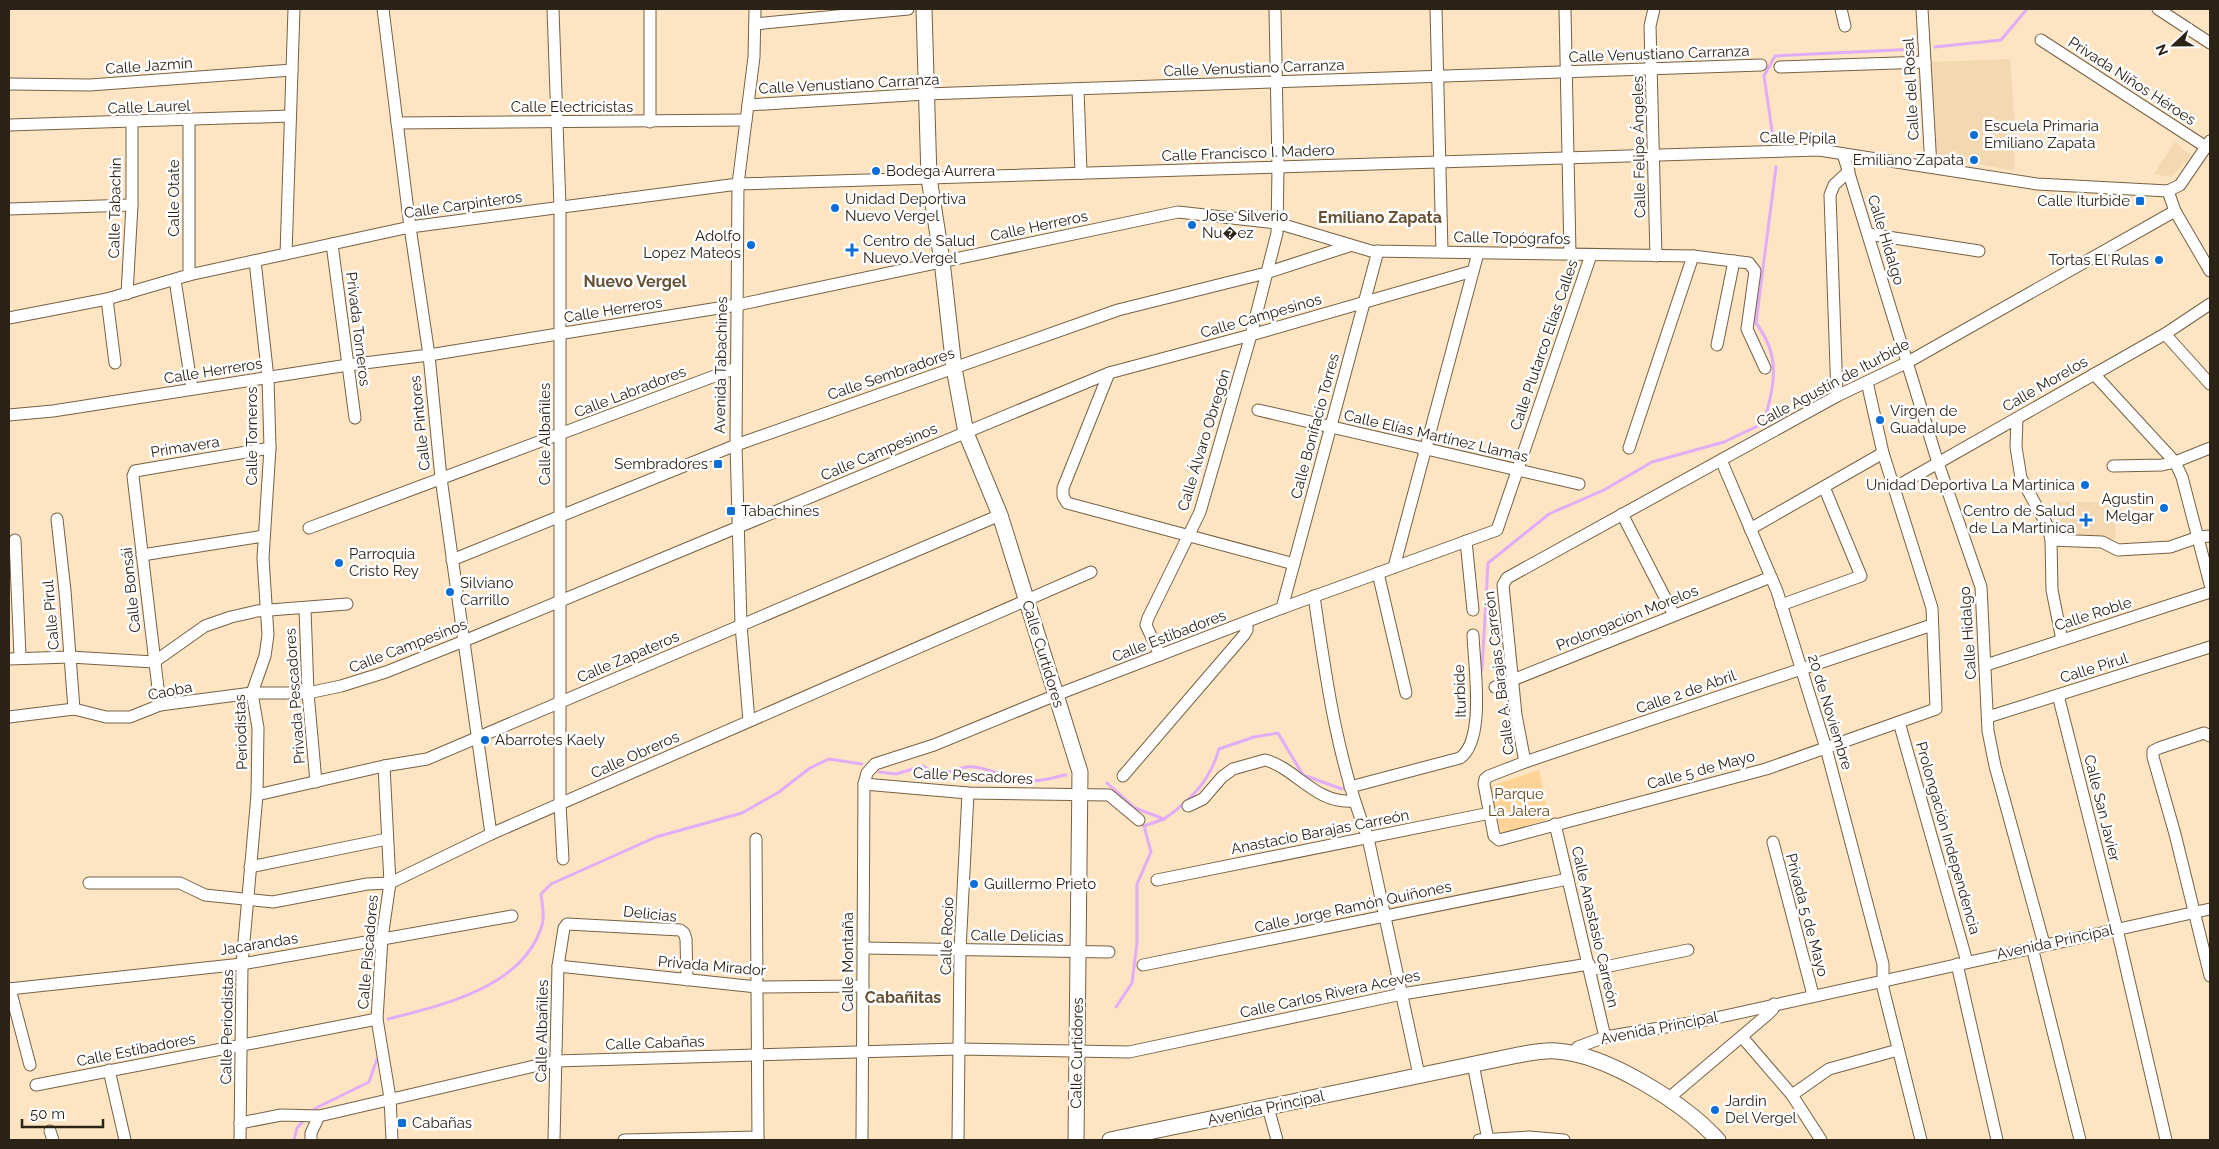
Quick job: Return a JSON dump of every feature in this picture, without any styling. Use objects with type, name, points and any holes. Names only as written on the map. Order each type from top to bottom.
[{"type":"street","points":[[286,254],[294,9]]},
{"type":"street","name":"Calle Pintores","points":[[383,9],[410,227],[429,355],[441,478],[490,834]]},
{"type":"street","name":"Calle Albañiles","points":[[554,9],[560,207],[560,804],[563,859]]},
{"type":"street","points":[[650,9],[650,122]]},
{"type":"street","name":"Avenida Tabachines","points":[[749,721],[741,625],[736,368],[738,184],[754,57],[755,9]]},
{"type":"street","points":[[755,24],[908,9]]},
{"type":"street","name":"Calle Curtidores","points":[[924,9],[930,178],[954,368],[966,432],[1000,515],[1080,772],[1076,1140]]},
{"type":"street","name":"Calle Álvaro Obregón","points":[[1160,655],[1146,625],[1187,535],[1200,512],[1251,335],[1277,233],[1278,167],[1275,9]]},
{"type":"street","points":[[1436,9],[1442,252]]},
{"type":"street","name":"Calle Plutarco Elías Calles","points":[[1565,9],[1570,254]]},
{"type":"street","name":"Calle Felipe Ángeles","points":[[1654,9],[1650,26],[1656,256]]},
{"type":"street","points":[[1841,9],[1845,26]]},
{"type":"street","name":"Calle del Rosal","points":[[1922,9],[1931,167]]},
{"type":"street","points":[[2158,9],[2210,43]]},
{"type":"street","name":"Privada Niños Héroes","points":[[2041,40],[2208,144]]},
{"type":"street","points":[[1780,67],[1925,62]]},
{"type":"street","name":"Calle Venustiano Carranza","points":[[748,105],[926,94],[1761,65]]},
{"type":"street","name":"Calle Jazmín","points":[[9,84],[90,85],[292,70]]},
{"type":"street","points":[[1078,89],[1081,173]]},
{"type":"street","name":"Calle Laurel","points":[[9,125],[290,116]]},
{"type":"street","name":"Calle Otate","points":[[188,275],[189,120]]},
{"type":"street","name":"Calle Electricistas","points":[[397,123],[746,120]]},
{"type":"street","name":"Calle Tabachin","points":[[128,294],[132,205],[132,122]]},
{"type":"street","points":[[2208,144],[2180,185],[2168,191],[2175,211],[2210,271]]},
{"type":"street","name":"Calle Pípila","points":[[1568,158],[1819,150],[2037,184],[2168,191]]},
{"type":"street","name":"Calle Hidalgo","points":[[1843,154],[1938,463],[1981,587],[1988,717],[1995,766],[2038,946],[2080,1140]]},
{"type":"street","name":"Calle Francisco I. Madero","points":[[930,178],[1568,158]]},
{"type":"street","points":[[1837,396],[1830,195],[1834,185],[1849,171]]},
{"type":"street","name":"Calle Carpinteros","points":[[9,318],[107,299],[188,275],[410,227],[738,184],[930,178]]},
{"type":"street","points":[[9,209],[132,205]]},
{"type":"street","name":"Calle Agustín de Iturbide","points":[[1504,580],[1837,396],[1908,362],[2175,211]]},
{"type":"street","name":"Calle Herreros","points":[[9,415],[53,411],[348,364],[429,355],[737,305],[1178,212],[1277,223]]},
{"type":"street","name":"Calle Topógrafos","points":[[1277,223],[1349,246],[1378,251],[1693,256],[1750,263],[1755,271],[1747,329],[1765,368]]},
{"type":"street","points":[[1868,234],[1979,251]]},
{"type":"street","name":"Privada Torneros","points":[[332,244],[355,418]]},
{"type":"street","name":"Calle Sembradores","points":[[452,560],[736,444],[1118,310],[1266,273],[1349,246]]},
{"type":"street","name":"Calle Bonifacio Torres","points":[[1282,608],[1378,251]]},
{"type":"street","points":[[1394,567],[1478,253]]},
{"type":"street","name":"Calle Plutarco Elías Calles","points":[[1497,530],[1591,255]]},
{"type":"street","points":[[1629,448],[1693,256]]},
{"type":"street","name":"Calle Torneros","points":[[255,261],[268,378],[270,448],[262,558],[266,611]]},
{"type":"street","points":[[1717,345],[1734,261]]},
{"type":"street","name":"Calle Campesinos","points":[[308,693],[341,686],[386,672],[464,641],[1109,373],[1251,335],[1473,271]]},
{"type":"street","points":[[175,280],[192,389]]},
{"type":"street","points":[[107,299],[116,362]]},
{"type":"street","name":"Calle Morelos","points":[[1894,488],[2165,334],[2210,304]]},
{"type":"street","points":[[2165,334],[2210,384]]},
{"type":"street","name":"Calle Labradores","points":[[308,528],[736,368]]},
{"type":"street","points":[[1109,373],[1063,488],[1063,496],[1068,503],[1294,564]]},
{"type":"street","points":[[2094,374],[2175,462],[2205,536],[2210,584]]},
{"type":"street","points":[[1867,382],[1882,453],[1932,608],[1932,625]]},
{"type":"street","name":"Calle Elías Martínez Llamas","points":[[1258,410],[1579,484]]},
{"type":"street","points":[[2017,418],[2016,447],[2021,478],[2048,527],[2051,540],[2052,590],[2062,640]]},
{"type":"street","name":"Primavera","points":[[135,471],[270,448]]},
{"type":"street","points":[[2113,466],[2162,465],[2175,462],[2210,448]]},
{"type":"street","points":[[1750,529],[1882,453]]},
{"type":"street","name":"20 de Noviembre","points":[[1720,460],[1782,605],[1826,748],[1883,964],[1883,988],[1920,1140]]},
{"type":"street","name":"Calle Bonsái","points":[[135,471],[133,476],[160,705]]},
{"type":"street","points":[[1782,605],[1860,576],[1824,486]]},
{"type":"street","points":[[1622,514],[1674,615]]},
{"type":"street","name":"Calle Zapateros","points":[[257,795],[427,758],[1000,515]]},
{"type":"street","name":"Calle Pirul","points":[[57,519],[74,709]]},
{"type":"street","name":"Calle Estibadores","points":[[864,784],[867,773],[875,764],[934,745],[1056,695],[1282,608],[1497,530]]},
{"type":"street","points":[[142,555],[264,536]]},
{"type":"street","points":[[2051,540],[2102,542],[2118,550],[2170,547],[2205,536]]},
{"type":"street","points":[[14,540],[15,658],[70,656],[154,662],[205,626],[231,616],[347,604]]},
{"type":"street","points":[[1466,541],[1473,610]]},
{"type":"street","name":"Calle Obreros","points":[[89,883],[180,883],[205,896],[273,902],[367,884],[390,883],[490,834],[1091,572]]},
{"type":"street","points":[[1378,573],[1406,693]]},
{"type":"street","name":"Prolongación Morelos","points":[[1495,687],[1771,577]]},
{"type":"street","name":"Calle A. Barajas Carreón","points":[[1504,580],[1516,716],[1525,762]]},
{"type":"street","name":"Calle Roble","points":[[1986,665],[2210,592]]},
{"type":"street","points":[[1314,596],[1332,717],[1353,801],[1368,838],[1419,1075]]},
{"type":"street","name":"Privada Pescadores","points":[[305,609],[308,693],[316,782]]},
{"type":"street","name":"Periodistas","points":[[257,795],[258,728],[252,693],[265,656],[268,635],[266,611]]},
{"type":"street","points":[[1123,776],[1244,635],[1248,630],[1247,622]]},
{"type":"street","name":"Calle 2 de Abril","points":[[1490,813],[1485,779],[1525,762],[1932,625]]},
{"type":"street","name":"Calle 5 de Mayo","points":[[1490,813],[1494,836],[1499,840],[1766,768],[1936,709],[1932,625]]},
{"type":"street","name":"Iturbide","points":[[1350,787],[1460,758],[1467,754],[1472,745],[1476,723],[1473,635]]},
{"type":"street","name":"Calle Pirul","points":[[1988,717],[2210,647]]},
{"type":"street","name":"Caoba","points":[[10,716],[74,709],[106,717],[130,717],[160,705],[252,693],[308,693]]},
{"type":"street","name":"Calle San Javier","points":[[2058,694],[2117,929],[2166,1140]]},
{"type":"street","name":"Prolongación Independencia","points":[[1899,722],[1962,963],[1997,1140]]},
{"type":"street","points":[[2210,736],[2204,733],[2153,751],[2210,976]]},
{"type":"street","points":[[1188,806],[1203,799],[1222,777],[1233,769],[1265,760],[1322,794],[1340,800],[1353,801]]},
{"type":"street","name":"Calle Piscadores","points":[[384,766],[390,883],[382,938],[377,1019],[390,1098],[392,1140]]},
{"type":"street","name":"Calle Pescadores","points":[[864,784],[968,793],[1110,795],[1138,820]]},
{"type":"street","name":"Calle Montaña","points":[[862,1140],[864,784]]},
{"type":"street","name":"Calle Rocío","points":[[958,1140],[960,950],[968,793]]},
{"type":"street","name":"Calle Periodistas","points":[[240,1140],[242,964],[257,795]]},
{"type":"street","name":"Anastacio Barajas Carreón","points":[[1156,880],[1490,813]]},
{"type":"street","name":"Calle Anastasio Carreón","points":[[1555,824],[1606,1037]]},
{"type":"street","points":[[250,867],[387,839]]},
{"type":"street","points":[[624,1140],[758,1138],[756,839]]},
{"type":"street","name":"Privada 5 de Mayo","points":[[1773,842],[1813,995]]},
{"type":"street","name":"Calle Jorge Ramón Quiñones","points":[[1143,965],[1568,879]]},
{"type":"street","name":"Avenida Principal","points":[[1115,1140],[1536,1052],[1555,1051],[1573,1053],[1578,1047],[1606,1037],[1702,1021],[2210,909]]},
{"type":"street","name":"Jacarandas","points":[[9,989],[242,964],[512,916]]},
{"type":"street","name":"Calle Albañiles","points":[[554,1140],[558,966],[564,928],[567,924]]},
{"type":"street","name":"Delicias","points":[[567,924],[680,930],[686,939],[688,980]]},
{"type":"street","name":"Calle Delicias","points":[[863,948],[1109,952]]},
{"type":"street","name":"Calle Carlos Rivera Aceves","points":[[1077,1051],[1129,1052],[1402,994],[1590,967],[1688,950]]},
{"type":"street","name":"Privada Mirador","points":[[558,966],[757,987],[863,986]]},
{"type":"street","points":[[9,989],[30,1065]]},
{"type":"street","points":[[1669,1098],[1742,1037],[1773,1009],[1774,1004]]},
{"type":"street","name":"Calle Estibadores","points":[[36,1085],[377,1019]]},
{"type":"street","points":[[1742,1037],[1792,1095],[1821,1140]]},
{"type":"street","name":"Calle Cabañas","points":[[240,1123],[281,1115],[319,1116],[556,1061],[958,1049],[1077,1051]]},
{"type":"street","points":[[1792,1095],[1829,1069],[1898,1050]]},
{"type":"street","points":[[1573,1053],[1616,1069],[1669,1098],[1705,1126],[1718,1140]]},
{"type":"street","points":[[1473,1064],[1485,1140],[1529,1137],[1564,1140]]},
{"type":"street","points":[[109,1070],[125,1140]]},
{"type":"street","points":[[1268,1107],[1277,1140]]},
{"type":"street","points":[[311,1140],[311,1133],[319,1116]]},
{"type":"shaded area","name":"Escuela Primaria Emiliano Zapata","points":[[2010,59],[2014,115],[2014,171],[1936,156],[1931,62]]},
{"type":"shaded area","points":[[2175,142],[2191,156],[2171,177],[2154,174]]},
{"type":"shaded area","name":"Centro de Salud de La Martinica","points":[[2057,502],[2114,502],[2116,539],[2057,537]]},
{"type":"green space","name":"Parque La Jalera","points":[[1539,770],[1549,819],[1501,833],[1490,786]]},
{"type":"waterway","points":[[1935,47],[2001,40],[2027,9]]},
{"type":"waterway","points":[[1773,137],[1764,76],[1775,56],[1915,49]]},
{"type":"waterway","points":[[1482,670],[1488,563],[1549,514],[1604,490],[1652,462],[1724,442],[1764,423],[1773,383],[1773,360],[1770,348],[1756,323],[1776,167]]},
{"type":"waterway","points":[[1107,783],[1135,808],[1164,819],[1198,789],[1210,771],[1219,749],[1254,737],[1278,733],[1303,775],[1342,789]]},
{"type":"waterway","points":[[388,1019],[433,1007],[479,990],[500,978],[518,964],[532,946],[542,925],[541,894],[551,884],[656,837],[742,813],[779,792],[810,768],[829,759],[862,764]]},
{"type":"waterway","points":[[879,772],[896,774],[923,766],[940,774],[959,768],[982,768],[1023,781],[1066,775]]},
{"type":"waterway","points":[[1116,1007],[1132,983],[1137,943],[1137,884],[1151,852],[1144,826],[1164,819]]},
{"type":"waterway","points":[[314,1109],[369,1082],[377,1059]]},
{"type":"waterway","points":[[294,1140],[297,1128],[305,1119]]},
{"type":"place","name":"Escuela Primaria Emiliano Zapata","points":[[1974,135]]},
{"type":"place","name":"Emiliano Zapata","points":[[1974,160]]},
{"type":"place","name":"Bodega Aurrera","points":[[876,171]]},
{"type":"place","name":"Calle Iturbide","points":[[2140,201]]},
{"type":"place","name":"Unidad Deportiva Nuevo Vergel","points":[[835,208]]},
{"type":"place","name":"Jose Silverio Nu�ez","points":[[1192,225]]},
{"type":"place","name":"Adolfo Lopez Mateos","points":[[751,245]]},
{"type":"place","name":"Centro de Salud Nuevo Vergel","points":[[852,250]]},
{"type":"place","name":"Tortas El Rulas","points":[[2159,260]]},
{"type":"place","name":"Virgen de Guadalupe","points":[[1880,420]]},
{"type":"place","name":"Sembradores","points":[[718,464]]},
{"type":"place","name":"Unidad Deportiva La Martínica","points":[[2085,485]]},
{"type":"place","name":"Agustin Melgar","points":[[2164,508]]},
{"type":"place","name":"Tabachines","points":[[731,511]]},
{"type":"place","name":"Centro de Salud de La Martinica","points":[[2086,520]]},
{"type":"place","name":"Parroquia Cristo Rey","points":[[339,563]]},
{"type":"place","name":"Silviano Carrillo","points":[[450,592]]},
{"type":"place","name":"Abarrotes Kaely","points":[[485,740]]},
{"type":"place","name":"Guillermo Prieto","points":[[974,884]]},
{"type":"place","name":"Jardin Del Vergel","points":[[1715,1110]]},
{"type":"place","name":"Cabañas","points":[[402,1123]]},
{"type":"district","name":"Emiliano Zapata","points":[[1380,217]]},
{"type":"district","name":"Nuevo Vergel","points":[[635,281]]},
{"type":"district","name":"Cabañitas","points":[[903,997]]}]
